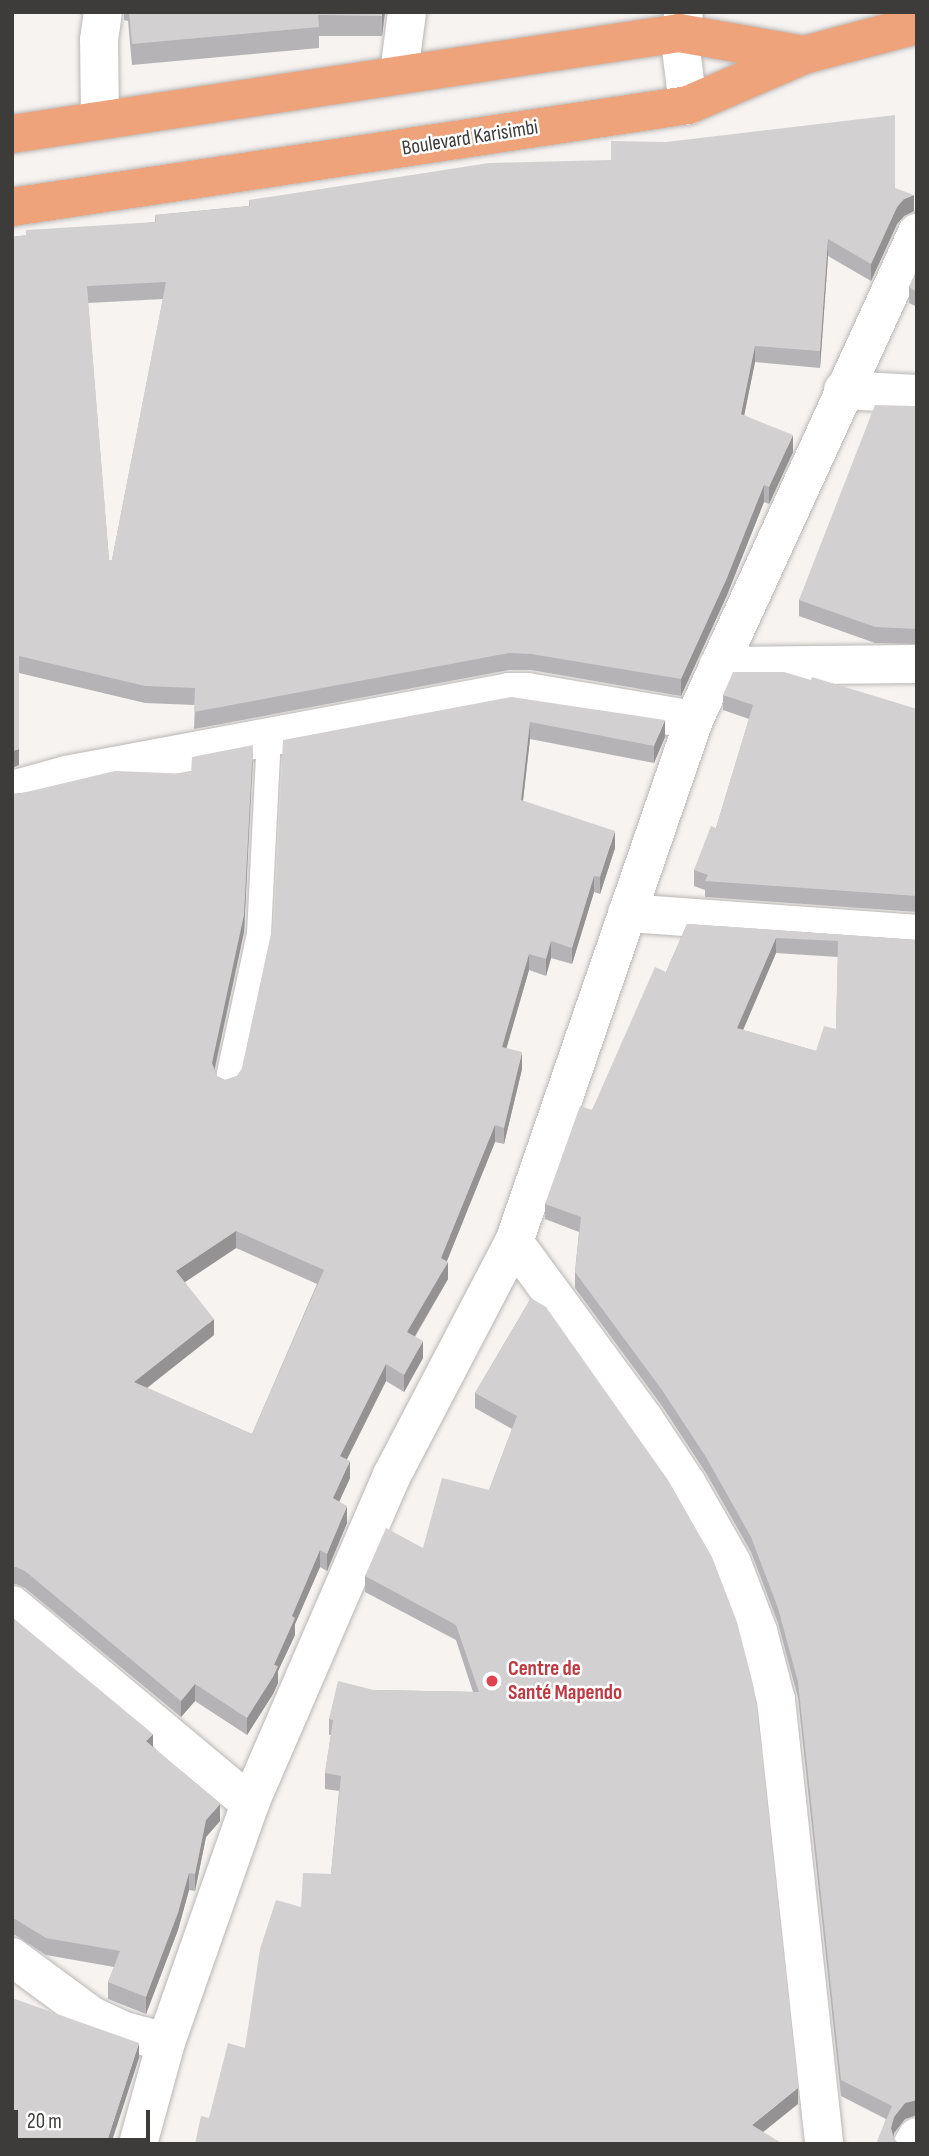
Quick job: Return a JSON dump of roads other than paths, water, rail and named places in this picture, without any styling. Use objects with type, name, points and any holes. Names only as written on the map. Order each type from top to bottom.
[{"type":"main road","points":[[12,134],[399,73],[682,23],[804,54]]},
{"type":"main road","name":"Boulevard Karisimbi","points":[[12,207],[688,105],[804,54],[917,24]]},
{"type":"street","points":[[100,119],[99,40],[103,12]]},
{"type":"street","points":[[399,73],[407,12]]},
{"type":"street","points":[[682,23],[688,105]]},
{"type":"street","points":[[138,2144],[166,2042],[250,1803],[392,1475],[514,1242],[694,720],[917,233]]},
{"type":"street","points":[[843,390],[917,394]]},
{"type":"street","points":[[718,666],[917,664]]},
{"type":"street","points":[[12,790],[66,775],[509,692],[527,692],[694,720]]},
{"type":"street","points":[[627,913],[917,933]]},
{"type":"street","points":[[514,1242],[645,1419],[687,1484],[732,1563],[758,1631],[776,1700],[824,2144]]},
{"type":"street","points":[[12,1605],[250,1803]]},
{"type":"street","points":[[12,1957],[92,2016],[124,2031],[166,2042]]},
{"type":"street","points":[[913,2144],[917,2137]]},
{"type":"lane","points":[[227,1082],[259,934],[269,738]]},
{"type":"place","name":"Centre de Santé Mapendo","points":[[492,1681]]}]
